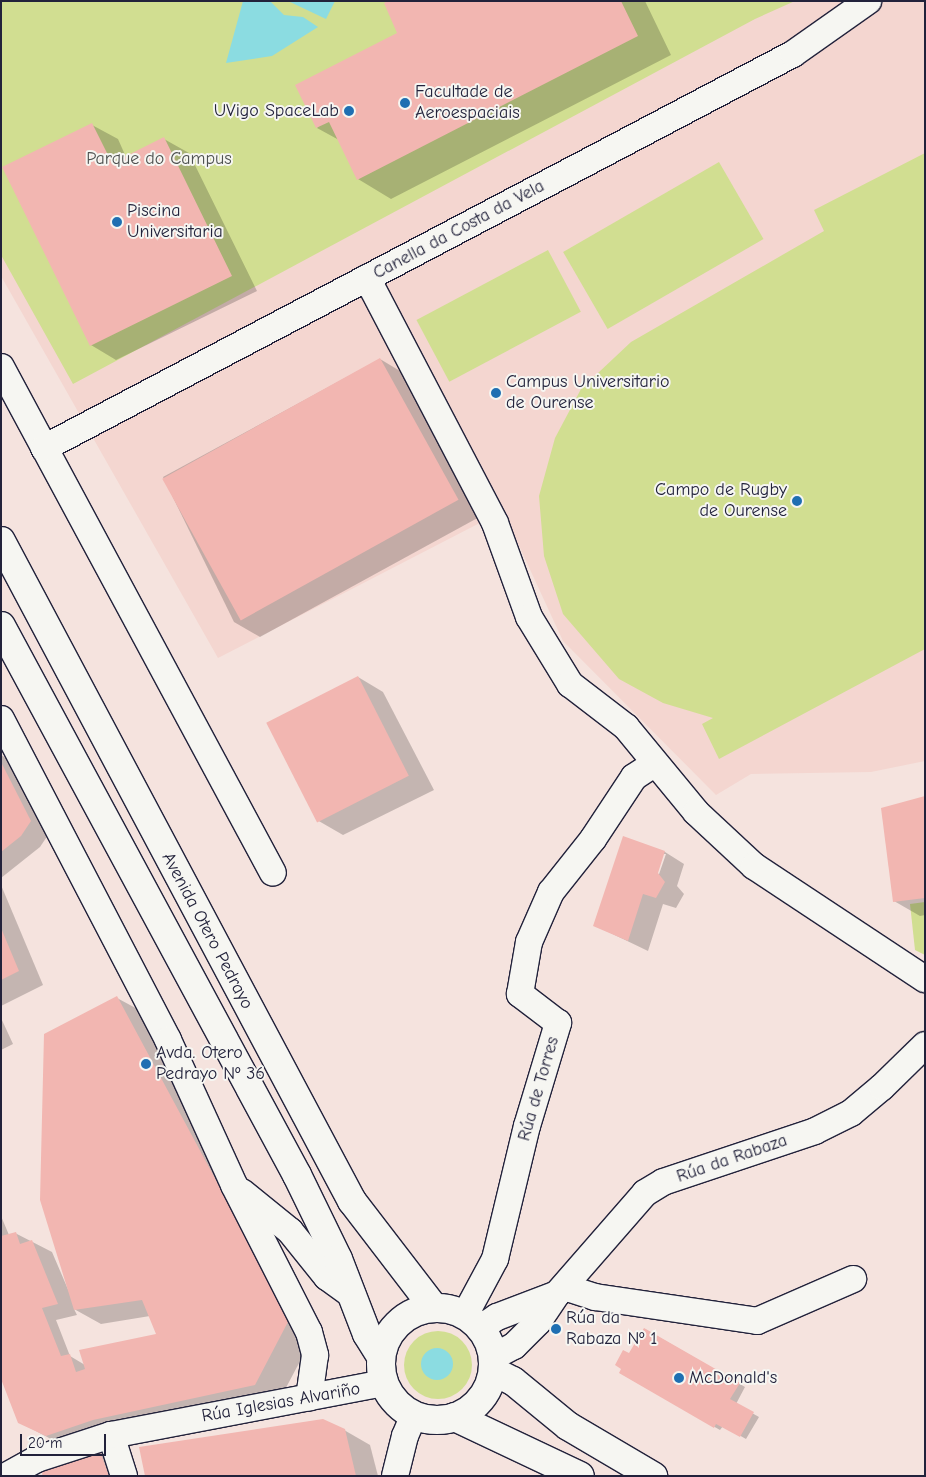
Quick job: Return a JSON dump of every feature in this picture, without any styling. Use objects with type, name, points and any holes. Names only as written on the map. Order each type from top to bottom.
[{"type":"main road","name":"Avenida Otero Pedrayo","points":[[1,541],[352,1201],[434,1308]]},
{"type":"main road","name":"Avenida Otero Pedrayo","points":[[1,626],[296,1175],[353,1296],[366,1334],[381,1356]]},
{"type":"main road","points":[[493,1364],[482,1400],[456,1417],[440,1420],[414,1415],[392,1397],[384,1383],[381,1356],[397,1324],[408,1316],[434,1308],[473,1321],[493,1364],[568,1426],[653,1476]]},
{"type":"main road","points":[[456,1417],[482,1432],[535,1452],[580,1476]]},
{"type":"street","name":"Canella da Costa da Vela","points":[[44,448],[793,54],[868,1]]},
{"type":"street","points":[[367,278],[495,523],[529,617],[570,684],[626,727],[654,764],[696,812],[754,866],[925,979]]},
{"type":"street","points":[[1,367],[273,872]]},
{"type":"street","points":[[1,719],[168,1040],[234,1185],[309,1332],[315,1355],[309,1398]]},
{"type":"street","name":"Rúa de Torres","points":[[473,1321],[495,1259],[527,1126],[558,1023],[520,994],[529,942],[551,892],[593,839],[634,777],[654,764]]},
{"type":"street","name":"Rúa da Rabaza","points":[[493,1364],[538,1322],[561,1290],[645,1193],[663,1182],[815,1131],[851,1113],[882,1087],[925,1045]]},
{"type":"street","points":[[234,1185],[290,1231],[327,1277],[353,1296]]},
{"type":"street","points":[[473,1321],[497,1317],[561,1290],[595,1298],[757,1321],[853,1279]]},
{"type":"street","name":"Rúa Iglesias Alvariño","points":[[5,1476],[37,1459],[111,1435],[384,1383]]},
{"type":"street","points":[[395,1476],[405,1436],[414,1415]]},
{"type":"street","points":[[111,1435],[124,1476]]},
{"type":"street","points":[[1,1470],[5,1476]]},
{"type":"shaded area","name":"Campus Universitario de Ourense","points":[[1,1],[925,1],[925,761],[871,772],[751,774],[716,795],[563,641],[503,511],[218,658],[1,276]]},
{"type":"green space","name":"Parque do Campus","points":[[1,1],[795,1],[755,19],[73,384],[1,255]]},
{"type":"green space","points":[[925,153],[925,649],[719,759],[702,724],[713,718],[663,703],[619,679],[563,614],[544,556],[539,496],[555,438],[581,389],[631,342],[824,231],[814,210]]},
{"type":"green space","points":[[719,162],[764,239],[608,329],[563,252]]},
{"type":"green space","points":[[548,250],[581,312],[449,382],[416,320]]},
{"type":"green space","points":[[925,902],[925,955],[915,950],[910,904]]},
{"type":"green space","points":[[445,1331],[457,1337],[466,1346],[472,1358],[470,1378],[462,1389],[445,1399],[431,1399],[414,1389],[406,1378],[404,1358],[414,1341],[425,1333]]},
{"type":"water","points":[[243,1],[270,1],[284,15],[303,17],[318,27],[272,56],[226,63]]},
{"type":"water","points":[[288,1],[335,1],[326,19]]},
{"type":"water","points":[[437,1348],[448,1353],[453,1364],[448,1375],[437,1380],[426,1375],[421,1364],[426,1353]]},
{"type":"building","name":"Facultade de Aeroespaciais","points":[[388,1],[621,1],[638,36],[357,180],[329,122],[316,128],[295,85],[397,33],[384,3]]},
{"type":"building","name":"Piscina Universitaria","points":[[92,123],[112,163],[164,137],[232,276],[90,346],[2,167]]},
{"type":"building","points":[[380,358],[459,500],[241,620],[162,479]]},
{"type":"building","points":[[358,676],[409,776],[317,823],[266,723]]},
{"type":"building","points":[[1,762],[31,821],[21,836],[1,852]]},
{"type":"building","points":[[925,796],[925,898],[893,902],[881,808]]},
{"type":"building","points":[[623,836],[665,851],[658,873],[665,882],[656,898],[643,894],[628,941],[593,926]]},
{"type":"building","points":[[1,928],[19,971],[1,980]]},
{"type":"building","points":[[117,996],[290,1318],[255,1385],[93,1420],[46,1436],[18,1423],[1,1379],[1,1236],[16,1232],[20,1244],[32,1240],[58,1304],[42,1308],[61,1356],[70,1354],[76,1372],[85,1369],[79,1350],[156,1334],[142,1300],[74,1310],[40,1200],[44,1034]]},
{"type":"building","name":"McDonald's","points":[[644,1328],[740,1383],[730,1399],[754,1412],[740,1437],[716,1424],[714,1428],[619,1373],[621,1369],[615,1365],[623,1350],[629,1353]]},
{"type":"building","points":[[323,1419],[345,1429],[356,1476],[145,1476],[139,1447]]},
{"type":"building","points":[[99,1449],[109,1476],[42,1476],[43,1467]]},
{"type":"place","name":"Facultade de Aeroespaciais","points":[[405,103]]},
{"type":"place","name":"UVigo SpaceLab","points":[[349,111]]},
{"type":"place","name":"Piscina Universitaria","points":[[117,222]]},
{"type":"place","name":"Campus Universitario de Ourense","points":[[496,393]]},
{"type":"place","name":"Campo de Rugby de Ourense","points":[[797,501]]},
{"type":"place","name":"Avda. Otero Pedrayo Nº 36","points":[[146,1064]]},
{"type":"place","name":"Rúa da Rabaza Nº 1","points":[[556,1329]]},
{"type":"place","name":"McDonald's","points":[[679,1378]]}]
